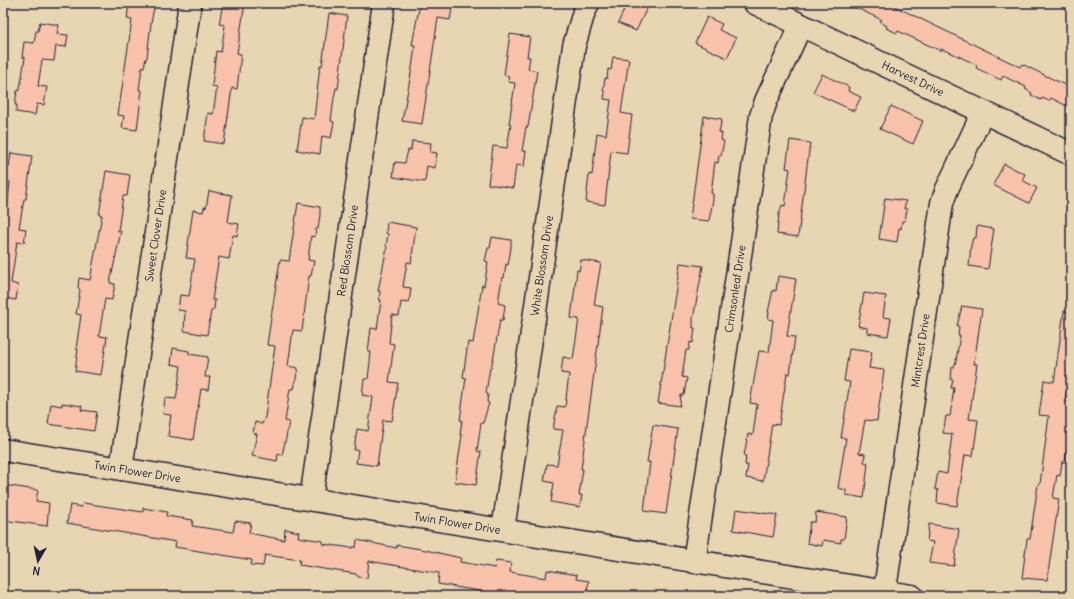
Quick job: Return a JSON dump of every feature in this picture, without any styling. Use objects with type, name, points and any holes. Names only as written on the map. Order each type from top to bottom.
[{"type":"street","name":"Sweet Clover Drive","points":[[121,469],[190,3]]},
{"type":"street","name":"Red Blossom Drive","points":[[311,499],[384,3]]},
{"type":"street","name":"White Blossom Drive","points":[[503,530],[574,46],[588,3]]},
{"type":"street","name":"Harvest Drive","points":[[755,3],[1071,154]]},
{"type":"street","name":"Crimsonleaf Drive","points":[[694,562],[761,116],[766,100],[801,25]]},
{"type":"street","name":"Mintcrest Drive","points":[[885,594],[942,203],[983,112]]},
{"type":"street","name":"Twin Flower Drive","points":[[3,450],[503,530],[885,594],[912,596]]},
{"type":"building","points":[[129,3],[155,3],[147,58],[144,67],[142,67],[139,90],[142,90],[137,130],[122,128],[124,116],[118,115],[132,20],[127,19]]},
{"type":"building","points":[[223,3],[245,3],[237,53],[241,54],[237,89],[232,88],[224,144],[204,141],[208,113],[213,114],[217,87],[212,86],[216,51],[221,52],[225,25],[219,24]]},
{"type":"building","points":[[420,3],[453,3],[450,20],[438,18],[422,124],[402,121],[412,68],[415,45],[412,45]]},
{"type":"building","points":[[627,3],[641,3],[648,6],[636,31],[618,23]]},
{"type":"building","points":[[846,3],[888,3],[1020,67],[1022,64],[1071,88],[1071,108],[1051,98],[1049,101],[1042,98],[1041,100],[1031,95],[1032,93],[1025,89],[1026,87],[1003,76],[1001,80],[976,68],[977,65],[954,54],[941,49],[941,51],[898,31],[897,33],[886,28],[887,26],[880,22],[882,20]]},
{"type":"building","points":[[329,13],[347,16],[338,89],[336,88],[334,98],[331,121],[334,122],[331,138],[322,136],[320,154],[297,150],[302,117],[314,119],[320,65],[322,66]]},
{"type":"building","points":[[707,17],[722,24],[719,30],[736,38],[727,58],[695,43]]},
{"type":"building","points":[[40,22],[59,25],[57,34],[68,35],[66,47],[56,46],[54,61],[42,60],[38,86],[47,87],[44,105],[37,104],[35,115],[16,112],[17,105],[15,105],[17,91],[19,91],[21,83],[25,57],[22,57],[24,42],[34,43],[36,31],[38,31]]},
{"type":"building","points":[[510,34],[530,37],[527,57],[530,57],[528,69],[537,71],[528,127],[526,127],[522,151],[526,151],[524,166],[516,165],[513,188],[488,184],[493,146],[507,148],[511,124],[509,124],[515,83],[508,82],[509,76],[504,75]]},
{"type":"building","points":[[613,57],[629,59],[621,113],[632,115],[627,153],[611,151],[605,205],[586,202],[589,174],[592,175],[597,133],[606,135],[611,100],[604,99],[605,92],[603,91],[605,78],[607,79],[608,69],[611,70]]},
{"type":"building","points":[[822,74],[849,87],[848,91],[861,97],[854,111],[813,92]]},
{"type":"building","points":[[891,106],[923,121],[913,144],[880,129]]},
{"type":"building","points":[[704,116],[722,119],[719,132],[722,133],[721,140],[724,141],[718,163],[715,162],[711,193],[713,194],[713,200],[709,221],[690,219]]},
{"type":"building","points":[[790,140],[810,143],[798,237],[777,234],[779,214],[782,205],[785,206],[790,169],[786,168]]},
{"type":"building","points":[[412,141],[431,143],[430,152],[437,153],[435,168],[427,166],[425,182],[393,177],[395,162],[405,163],[408,150],[411,150]]},
{"type":"building","points":[[11,153],[32,156],[26,199],[24,199],[19,228],[26,229],[24,243],[17,242],[11,283],[18,285],[16,300],[3,298],[3,209],[7,209],[10,182],[4,181],[6,166],[9,167]]},
{"type":"building","points":[[1004,164],[1025,174],[1022,180],[1037,188],[1029,203],[993,185]]},
{"type":"building","points":[[106,171],[130,175],[127,196],[123,196],[118,231],[121,231],[110,283],[115,284],[112,300],[105,299],[99,336],[107,337],[101,375],[75,371],[78,349],[76,349],[81,315],[76,314],[80,290],[78,287],[79,278],[90,280],[102,215],[99,215]]},
{"type":"building","points":[[209,191],[232,195],[228,222],[239,224],[237,236],[233,235],[229,259],[219,257],[212,300],[215,300],[214,309],[211,311],[207,335],[184,331],[185,311],[178,310],[180,295],[189,296],[195,259],[186,258],[193,210],[203,212],[204,207],[206,208]]},
{"type":"building","points":[[885,198],[906,201],[904,209],[907,209],[905,221],[902,221],[901,229],[899,228],[897,242],[879,239]]},
{"type":"building","points":[[298,203],[320,207],[320,215],[315,237],[311,236],[308,260],[314,261],[311,276],[309,276],[302,331],[293,330],[288,366],[298,368],[294,389],[290,389],[285,421],[289,422],[286,438],[282,455],[278,454],[277,461],[252,456],[257,434],[253,433],[255,422],[262,424],[265,417],[275,346],[267,345],[272,311],[280,260],[289,261]]},
{"type":"building","points":[[387,222],[416,227],[411,263],[407,262],[403,287],[411,288],[409,303],[401,302],[399,316],[392,315],[389,343],[394,344],[389,382],[398,383],[392,421],[383,420],[377,466],[356,463],[358,450],[354,450],[357,429],[368,431],[373,397],[362,395],[364,379],[368,379],[371,352],[368,352],[371,328],[377,329],[381,300],[379,300],[380,291],[378,291],[387,247]]},
{"type":"building","points":[[977,226],[994,229],[988,269],[969,266],[971,245],[973,238],[976,238]]},
{"type":"building","points":[[492,237],[511,240],[511,248],[508,265],[506,264],[504,278],[502,278],[498,303],[505,305],[503,320],[500,320],[494,355],[490,368],[486,393],[488,394],[487,402],[489,403],[483,423],[481,423],[477,451],[481,452],[476,485],[455,482],[462,435],[460,435],[462,420],[460,420],[466,378],[463,377],[468,342],[473,343],[482,285],[484,286],[488,262],[485,261]]},
{"type":"building","points":[[581,260],[601,263],[594,305],[603,307],[581,469],[583,469],[579,495],[582,495],[580,507],[551,502],[554,483],[544,481],[547,464],[557,465],[563,430],[553,429],[557,406],[565,407],[569,374],[561,373],[563,357],[573,359],[579,319],[571,318],[577,270],[579,271]]},
{"type":"building","points":[[680,263],[703,266],[693,319],[693,328],[695,328],[693,343],[690,342],[689,350],[686,350],[682,377],[687,378],[684,395],[681,395],[680,406],[658,403]]},
{"type":"building","points":[[778,276],[796,279],[787,336],[795,337],[790,374],[787,373],[779,425],[772,424],[763,481],[746,478],[748,465],[745,465],[746,456],[744,456],[748,434],[753,435],[757,404],[750,403],[759,351],[769,352],[773,320],[768,319],[768,312],[773,290],[776,291]]},
{"type":"building","points":[[864,293],[886,296],[883,317],[891,318],[888,336],[867,333],[867,328],[858,326]]},
{"type":"building","points":[[962,306],[982,309],[974,364],[977,364],[969,419],[978,420],[973,456],[965,455],[957,506],[937,503],[938,490],[935,489],[938,472],[947,474],[952,434],[943,433],[946,416],[950,416],[954,388],[951,388],[953,380],[951,380],[952,367],[954,367],[956,361],[960,335],[958,335],[959,327],[957,326]]},
{"type":"building","points":[[1064,311],[1071,312],[1071,364],[1065,401],[1071,402],[1071,422],[1065,462],[1062,462],[1060,476],[1057,475],[1053,498],[1059,499],[1047,580],[1022,578],[1027,539],[1030,539],[1038,484],[1040,484],[1049,416],[1039,415],[1044,380],[1054,382]]},
{"type":"building","points":[[173,348],[189,351],[189,354],[208,357],[205,377],[210,377],[208,390],[201,389],[193,440],[168,436],[171,415],[163,414],[165,398],[176,399],[181,366],[171,364]]},
{"type":"building","points":[[849,349],[872,352],[869,368],[884,370],[877,421],[865,420],[859,453],[865,454],[864,462],[868,463],[864,498],[846,495],[846,490],[838,488],[846,438],[841,438],[850,382],[844,381]]},
{"type":"building","points":[[62,403],[82,406],[81,410],[97,412],[94,431],[48,424],[51,404],[62,406]]},
{"type":"building","points":[[653,425],[678,429],[666,514],[644,511],[650,462],[647,462]]},
{"type":"building","points":[[3,485],[38,490],[36,501],[49,503],[47,526],[3,520]]},
{"type":"building","points":[[83,503],[143,512],[143,508],[167,512],[166,516],[193,520],[192,526],[233,532],[235,521],[251,523],[249,533],[284,540],[285,529],[299,532],[298,537],[323,541],[323,544],[352,548],[356,547],[357,540],[397,548],[397,545],[461,558],[460,562],[495,568],[496,561],[511,563],[510,572],[546,578],[547,570],[577,575],[576,579],[589,581],[586,596],[547,596],[529,593],[529,596],[491,596],[491,593],[438,584],[439,573],[369,561],[367,578],[358,577],[356,574],[299,565],[300,560],[265,555],[263,566],[251,565],[252,560],[175,547],[176,542],[67,523],[70,505],[82,507]]},
{"type":"building","points":[[736,509],[777,515],[773,537],[733,530]]},
{"type":"building","points":[[816,512],[847,517],[844,539],[841,539],[841,543],[823,540],[822,546],[807,543],[810,522],[815,522]]},
{"type":"building","points":[[929,524],[959,529],[954,566],[929,563],[933,542],[927,541]]}]
